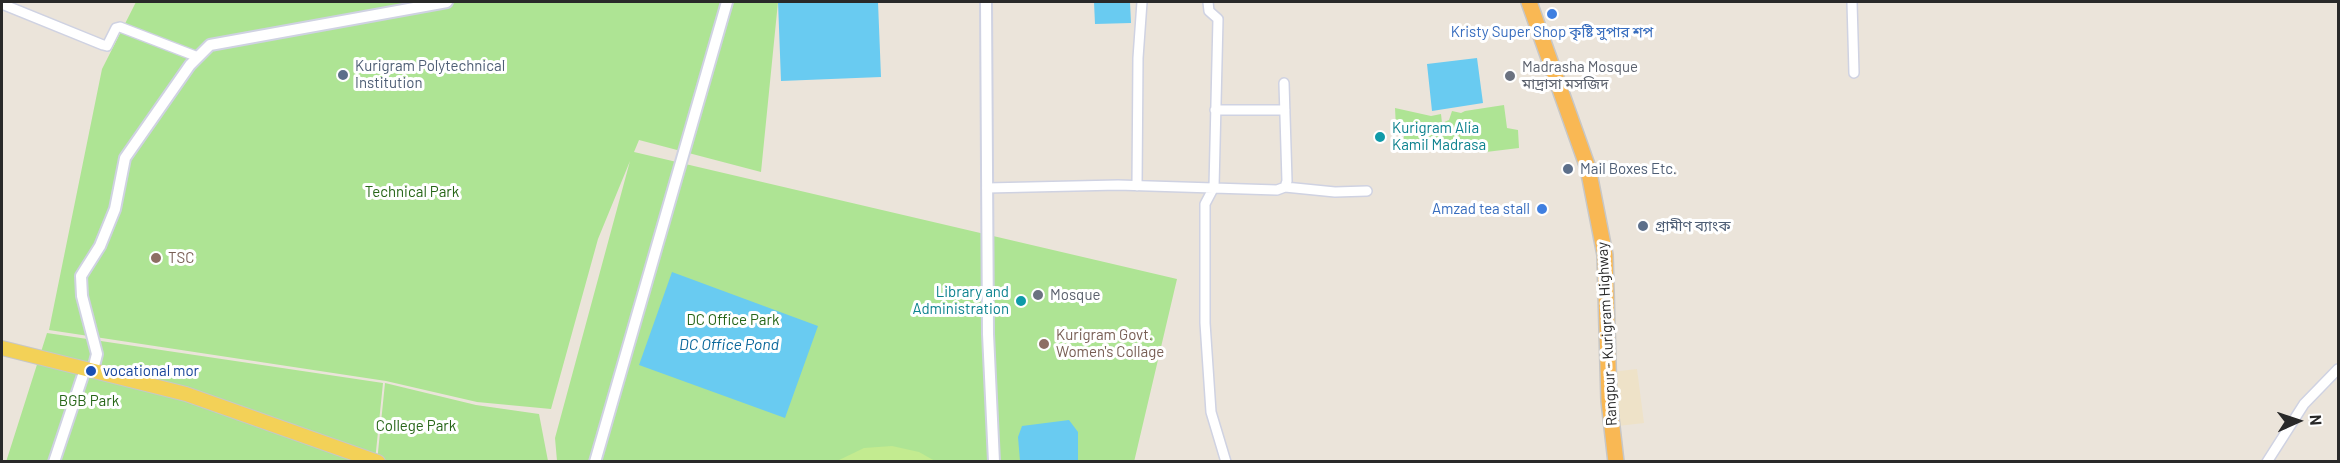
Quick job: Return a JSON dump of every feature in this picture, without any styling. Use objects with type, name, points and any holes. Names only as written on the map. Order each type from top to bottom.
[{"type":"highway","name":"Rangpur - Kurigram Highway","points":[[1529,2],[1588,168],[1605,255],[1609,401],[1616,462]]},
{"type":"main road","points":[[2,348],[186,394],[378,462]]},
{"type":"street","points":[[54,462],[97,354],[82,296],[81,276],[100,246],[116,209],[125,158],[159,107],[198,57],[210,45],[447,2]]},
{"type":"street","points":[[596,462],[727,2]]},
{"type":"street","points":[[986,2],[988,334],[994,462]]},
{"type":"street","points":[[1137,186],[1138,58],[1142,2]]},
{"type":"street","points":[[1208,2],[1209,11],[1218,19],[1214,187],[1205,204],[1205,333],[1211,412],[1226,462]]},
{"type":"street","points":[[1852,2],[1854,73]]},
{"type":"street","points":[[2,4],[103,45],[107,46],[116,28],[120,27],[198,57]]},
{"type":"street","points":[[1284,83],[1287,181],[1285,187]]},
{"type":"street","points":[[1215,110],[1285,113]]},
{"type":"street","points":[[987,188],[1137,186],[1277,190],[1285,187],[1335,192],[1367,191]]},
{"type":"street","points":[[2267,462],[2304,404],[2338,369]]},
{"type":"shaded area","points":[[1637,369],[1644,423],[1618,426],[1611,372]]},
{"type":"green space","name":"Technical Park","points":[[136,2],[778,2],[761,172],[639,140],[634,152],[1177,279],[1134,462],[557,461],[555,438],[630,161],[598,239],[551,409],[477,402],[386,381],[49,330],[102,69]]},
{"type":"green space","points":[[1504,105],[1507,128],[1518,130],[1519,148],[1486,152],[1482,146],[1434,144],[1401,150],[1405,132],[1396,128],[1395,108],[1431,116],[1441,114],[1442,123],[1449,120],[1452,111],[1461,113]]},
{"type":"green space","name":"BGB Park","points":[[47,333],[383,383],[375,461],[6,462]]},
{"type":"green space","name":"College Park","points":[[385,383],[476,405],[539,414],[548,461],[377,462]]},
{"type":"green space","points":[[892,446],[919,452],[935,461],[837,461],[864,448]]},
{"type":"water","points":[[778,2],[878,2],[881,77],[781,81]]},
{"type":"water","points":[[1094,2],[1130,2],[1131,23],[1095,24]]},
{"type":"water","points":[[1477,58],[1483,103],[1432,111],[1427,64]]},
{"type":"water","name":"DC Office Pond","points":[[672,272],[818,326],[785,418],[639,365]]},
{"type":"water","points":[[1069,420],[1078,432],[1078,461],[1020,461],[1018,437],[1022,426]]},
{"type":"place","name":"Kristy Super Shop কৃষ্টি সুপার শপ","points":[[1552,14]]},
{"type":"place","name":"Kurigram Polytechnical Institution","points":[[343,75]]},
{"type":"place","name":"Madrasha Mosque মাদ্রাসা মসজিদ","points":[[1510,76]]},
{"type":"place","name":"Kurigram Alia Kamil Madrasa","points":[[1380,137]]},
{"type":"place","name":"Mail Boxes Etc.","points":[[1568,169]]},
{"type":"place","name":"Amzad tea stall","points":[[1542,209]]},
{"type":"place","name":"গ্রামীণ ব্যাংক","points":[[1643,226]]},
{"type":"place","name":"TSC","points":[[156,258]]},
{"type":"place","name":"Mosque","points":[[1038,295]]},
{"type":"place","name":"Library and Administration","points":[[1021,301]]},
{"type":"place","name":"Kurigram Govt. Women's Collage","points":[[1044,344]]},
{"type":"place","name":"vocational mor","points":[[91,371]]},
{"type":"park label","name":"DC Office Park","points":[[733,320]]}]
